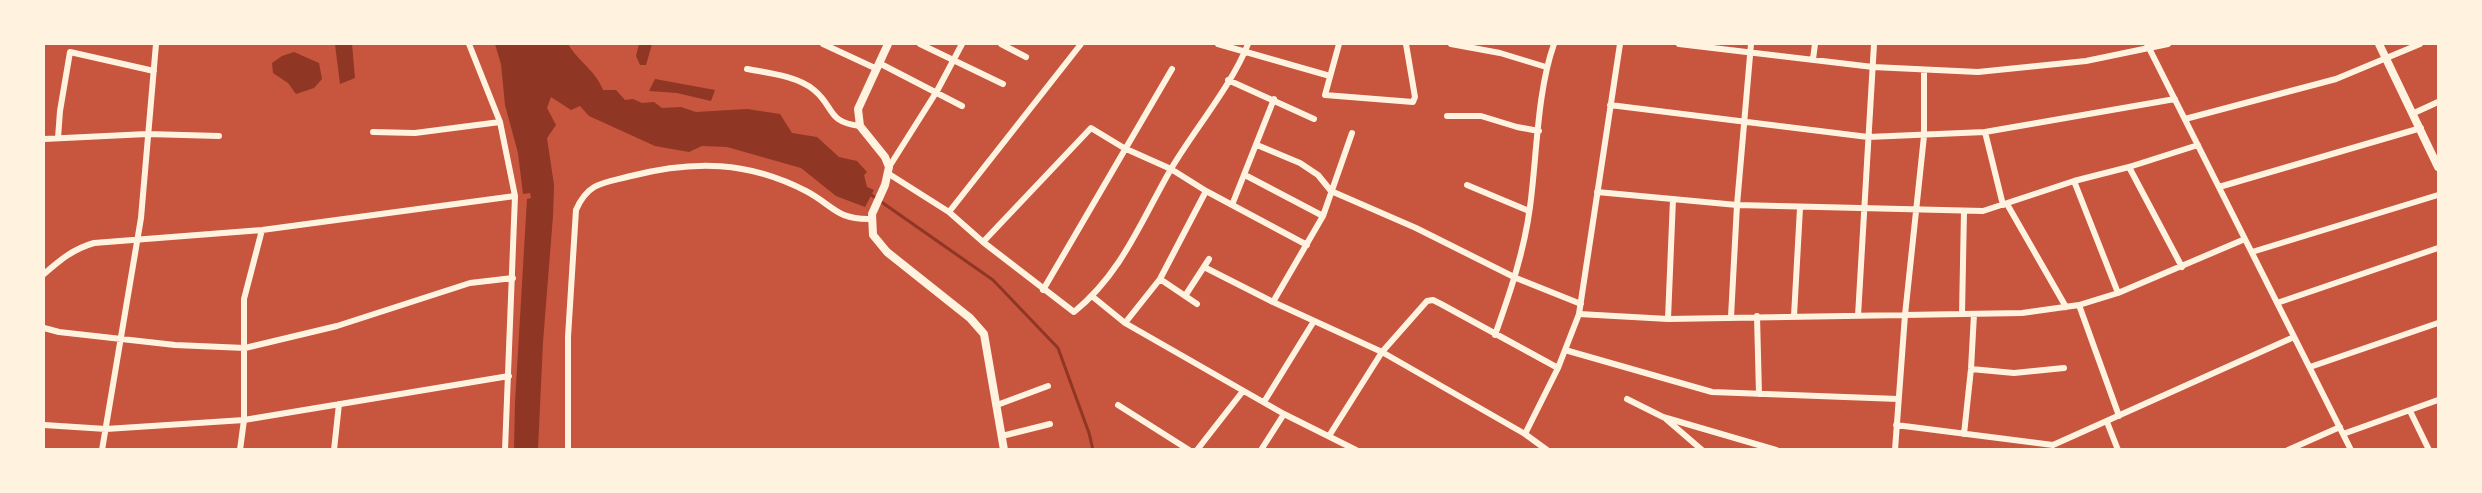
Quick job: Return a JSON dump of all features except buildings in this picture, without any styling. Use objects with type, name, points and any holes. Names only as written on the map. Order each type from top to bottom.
[{"type":"street","points":[[102,450],[141,218],[156,44]]},
{"type":"street","points":[[469,44],[500,122],[515,196],[505,450]]},
{"type":"street","points":[[823,44],[937,91],[962,106]]},
{"type":"street","points":[[888,44],[858,109],[859,122],[885,157],[889,171],[949,212],[982,242],[1074,312],[1093,297],[1137,236],[1171,169],[1228,80],[1248,44]]},
{"type":"street","points":[[920,44],[1003,84]]},
{"type":"street","points":[[962,44],[889,171],[872,216],[873,235],[878,243],[970,318],[984,334],[1004,450]]},
{"type":"street","points":[[1001,44],[1026,57]]},
{"type":"street","points":[[949,212],[1081,44]]},
{"type":"street","points":[[1218,44],[1330,76]]},
{"type":"street","points":[[1339,44],[1325,96],[1413,102],[1415,97],[1406,44]]},
{"type":"street","points":[[1451,44],[1500,54],[1546,67]]},
{"type":"street","points":[[1495,335],[1516,278],[1529,211],[1546,67],[1554,44]]},
{"type":"street","points":[[1526,434],[1558,368],[1579,314],[1620,44]]},
{"type":"street","points":[[1679,44],[1873,67],[1978,72],[2086,61],[2148,46],[2168,44]]},
{"type":"street","points":[[1731,317],[1743,122],[1751,44]]},
{"type":"street","points":[[1813,59],[1815,44]]},
{"type":"street","points":[[1857,316],[1874,44]]},
{"type":"street","points":[[2379,44],[2439,167]]},
{"type":"street","points":[[2185,119],[2336,79],[2420,44]]},
{"type":"street","points":[[2148,46],[2351,450]]},
{"type":"street","points":[[58,138],[70,52],[154,70]]},
{"type":"street","points":[[747,69],[787,78],[814,90],[837,120],[859,122]]},
{"type":"street","points":[[1043,290],[1172,69]]},
{"type":"street","points":[[1894,450],[1905,315],[1924,136],[1924,71]]},
{"type":"street","points":[[1228,80],[1314,119]]},
{"type":"street","points":[[1232,205],[1274,99]]},
{"type":"street","points":[[1610,105],[1868,138],[1985,132],[2175,99]]},
{"type":"street","points":[[2414,113],[2439,102]]},
{"type":"street","points":[[1447,116],[1480,116],[1539,131]]},
{"type":"street","points":[[373,132],[415,133],[500,122]]},
{"type":"street","points":[[982,242],[1088,128],[1124,148],[1171,169],[1206,191],[1307,245]]},
{"type":"street","points":[[2219,187],[2421,128]]},
{"type":"street","points":[[1985,132],[2005,205],[2066,307]]},
{"type":"street","points":[[1273,303],[1323,216],[1352,133]]},
{"type":"street","points":[[44,140],[147,134],[219,136]]},
{"type":"street","points":[[1257,145],[1300,163],[1318,175],[1331,191],[1416,228],[1516,278],[1581,304]]},
{"type":"street","points":[[1598,192],[1737,206],[1983,211],[2074,181],[2129,167],[2198,145]]},
{"type":"street","points":[[568,450],[568,337],[576,210],[582,195],[592,187],[654,170],[716,165],[744,167],[783,179],[842,216],[872,216]]},
{"type":"street","points":[[2129,167],[2182,267]]},
{"type":"street","points":[[1245,175],[1323,216]]},
{"type":"street","points":[[2074,181],[2118,293]]},
{"type":"street","points":[[1467,185],[1529,211]]},
{"type":"street","points":[[1125,323],[1160,279],[1206,191]]},
{"type":"street","points":[[2252,252],[2439,195]]},
{"type":"street","points":[[44,274],[78,247],[102,242],[262,230],[515,196]]},
{"type":"street","points":[[1668,319],[1673,199]]},
{"type":"street","points":[[1794,316],[1800,208]]},
{"type":"street","points":[[1962,314],[1964,211]]},
{"type":"street","points":[[240,450],[244,420],[244,299],[262,230]]},
{"type":"street","points":[[1579,314],[1668,319],[2022,313],[2079,305],[2118,293],[2245,238]]},
{"type":"street","points":[[2277,303],[2439,248]]},
{"type":"street","points":[[1185,296],[1209,259]]},
{"type":"street","points":[[1204,267],[1273,303],[1382,352],[1526,434],[1547,450]]},
{"type":"street","points":[[44,328],[175,345],[245,348],[337,326],[470,283],[513,278]]},
{"type":"street","points":[[1160,279],[1197,304]]},
{"type":"street","points":[[1093,297],[1125,323],[1284,414],[1356,450]]},
{"type":"street","points":[[1329,436],[1382,352],[1427,301],[1433,300],[1441,304],[1558,368]]},
{"type":"street","points":[[2079,305],[2119,416]]},
{"type":"street","points":[[1964,434],[1974,314]]},
{"type":"street","points":[[1757,316],[1759,394]]},
{"type":"street","points":[[1264,402],[1314,321]]},
{"type":"street","points":[[2310,367],[2439,323]]},
{"type":"street","points":[[1896,426],[2053,447],[2294,337]]},
{"type":"street","points":[[1565,350],[1712,392],[1898,399]]},
{"type":"street","points":[[1971,369],[2013,373],[2064,368]]},
{"type":"street","points":[[44,425],[105,429],[244,420],[508,376]]},
{"type":"street","points":[[997,405],[1048,386]]},
{"type":"street","points":[[1197,450],[1243,391]]},
{"type":"street","points":[[1627,399],[1663,417],[1776,450]]},
{"type":"street","points":[[2288,450],[2439,400]]},
{"type":"street","points":[[334,450],[339,404]]},
{"type":"street","points":[[1118,405],[1189,450]]},
{"type":"street","points":[[2409,411],[2429,450]]},
{"type":"street","points":[[1261,450],[1284,414]]},
{"type":"street","points":[[1663,417],[1702,450]]},
{"type":"street","points":[[2107,422],[2118,450]]},
{"type":"street","points":[[1002,436],[1050,424]]},
{"type":"shaded area","points":[[335,44],[352,44],[355,78],[340,84]]},
{"type":"shaded area","points":[[495,44],[568,44],[596,77],[603,90],[616,90],[625,100],[633,99],[642,103],[654,102],[662,108],[681,107],[696,112],[747,109],[780,114],[792,133],[817,137],[839,157],[857,161],[867,172],[864,175],[867,187],[874,190],[865,207],[836,196],[801,168],[727,147],[702,146],[689,152],[655,146],[589,116],[580,106],[571,110],[551,97],[547,108],[556,125],[547,138],[554,185],[553,216],[543,342],[538,449],[514,449],[527,199],[531,198],[530,193],[523,194],[518,153],[505,105],[501,64]]},
{"type":"shaded area","points":[[639,44],[652,44],[646,65],[640,65],[636,56]]},
{"type":"shaded area","points":[[294,52],[319,63],[322,79],[314,88],[296,94],[288,83],[273,73],[272,63]]},
{"type":"shaded area","points":[[655,79],[715,90],[711,101],[677,93],[649,91]]},
{"type":"waterway","points":[[870,194],[993,280],[1058,348],[1093,450]]}]
